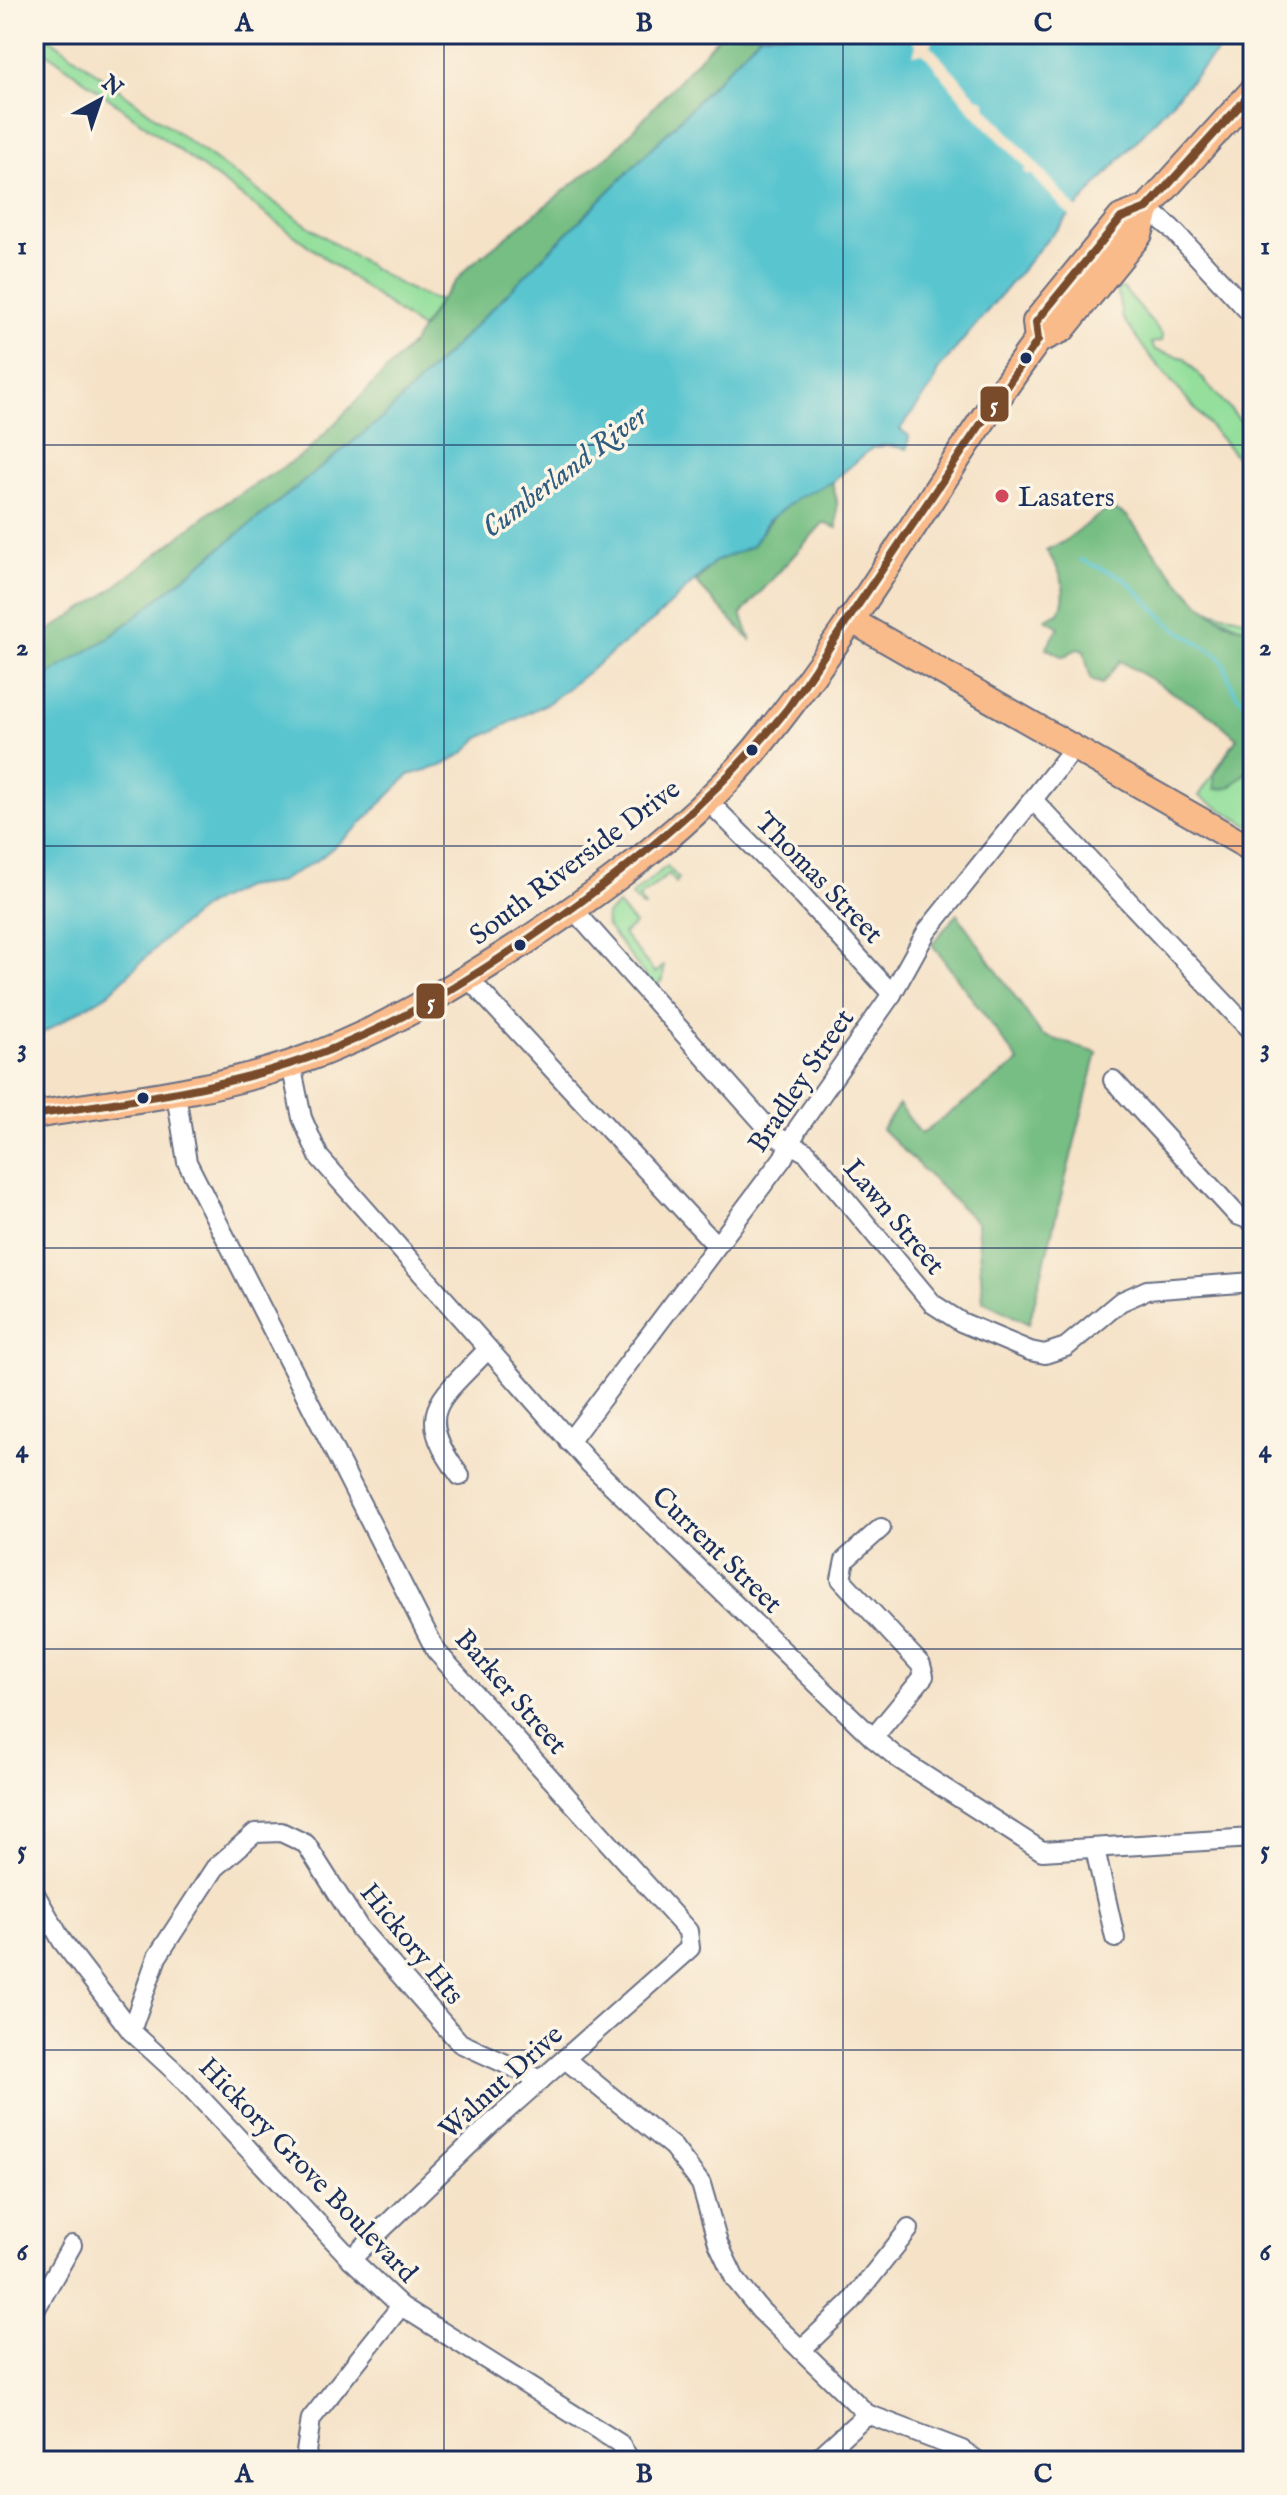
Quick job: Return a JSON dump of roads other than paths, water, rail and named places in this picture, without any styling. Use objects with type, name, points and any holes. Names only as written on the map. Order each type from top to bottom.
[{"type":"highway","name":"South Riverside Drive","points":[[34,1115],[176,1094],[291,1064],[409,1015],[470,980],[573,909],[663,840],[707,800],[788,708],[959,452],[1038,340],[1062,329],[1139,234],[1147,208],[1253,91]]},
{"type":"main road","points":[[849,619],[1253,850]]},
{"type":"street","points":[[1147,208],[1171,228],[1253,316]]},
{"type":"street","name":"Bradley Street","points":[[569,1442],[783,1158],[790,1143],[892,994],[927,931],[1074,748]]},
{"type":"street","name":"Thomas Street","points":[[707,800],[799,892],[892,994]]},
{"type":"street","points":[[1033,800],[1253,1033]]},
{"type":"street","name":"Lawn Street","points":[[573,909],[774,1135],[807,1153],[933,1304],[961,1322],[1030,1351],[1045,1354],[1066,1347],[1120,1302],[1147,1290],[1253,1282]]},
{"type":"street","points":[[470,980],[716,1245]]},
{"type":"street","name":"Current Street","points":[[291,1064],[302,1118],[319,1157],[569,1442],[873,1738],[908,1765],[1034,1848],[1051,1851],[1095,1849],[1253,1838]]},
{"type":"street","points":[[1113,1080],[1237,1215],[1253,1221]]},
{"type":"street","name":"Barker Street","points":[[176,1094],[187,1162],[436,1651],[688,1931],[690,1948]]},
{"type":"street","points":[[460,1476],[438,1444],[432,1420],[443,1398],[488,1349]]},
{"type":"street","points":[[873,1738],[924,1676],[921,1665],[841,1579],[845,1560],[881,1528]]},
{"type":"street","name":"Hickory Hts","points":[[131,2031],[157,1957],[215,1868],[255,1833],[281,1832],[306,1844],[360,1929],[460,2043],[541,2080]]},
{"type":"street","points":[[1095,1849],[1115,1938]]},
{"type":"street","name":"Hickory Grove Boulevard","points":[[34,1892],[62,1941],[131,2031],[179,2075],[351,2259],[401,2306],[619,2443],[631,2461]]},
{"type":"street","name":"Walnut Drive","points":[[351,2259],[541,2080],[690,1948]]},
{"type":"street","points":[[565,2059],[673,2147],[701,2184],[718,2243],[735,2279],[760,2310],[867,2414],[964,2457]]},
{"type":"street","points":[[801,2350],[851,2302],[909,2229]]},
{"type":"street","points":[[34,2312],[72,2245]]},
{"type":"street","points":[[309,2461],[306,2452],[311,2419],[401,2306]]},
{"type":"street","points":[[815,2461],[867,2414]]},
{"type":"water","name":"Cumberland River","points":[[761,34],[1233,34],[1039,249],[938,370],[933,385],[900,429],[909,436],[907,449],[887,445],[872,448],[832,482],[797,498],[768,521],[752,546],[714,562],[655,619],[550,702],[478,739],[464,753],[441,766],[409,775],[357,828],[319,859],[277,883],[244,887],[207,905],[168,936],[108,994],[34,1038],[34,683],[109,638],[385,416],[669,131]]},
{"type":"waterway","points":[[1081,560],[1124,578],[1172,626],[1218,655],[1237,695],[1253,706]]},
{"type":"place","name":"Lasaters","points":[[1002,496]]}]
